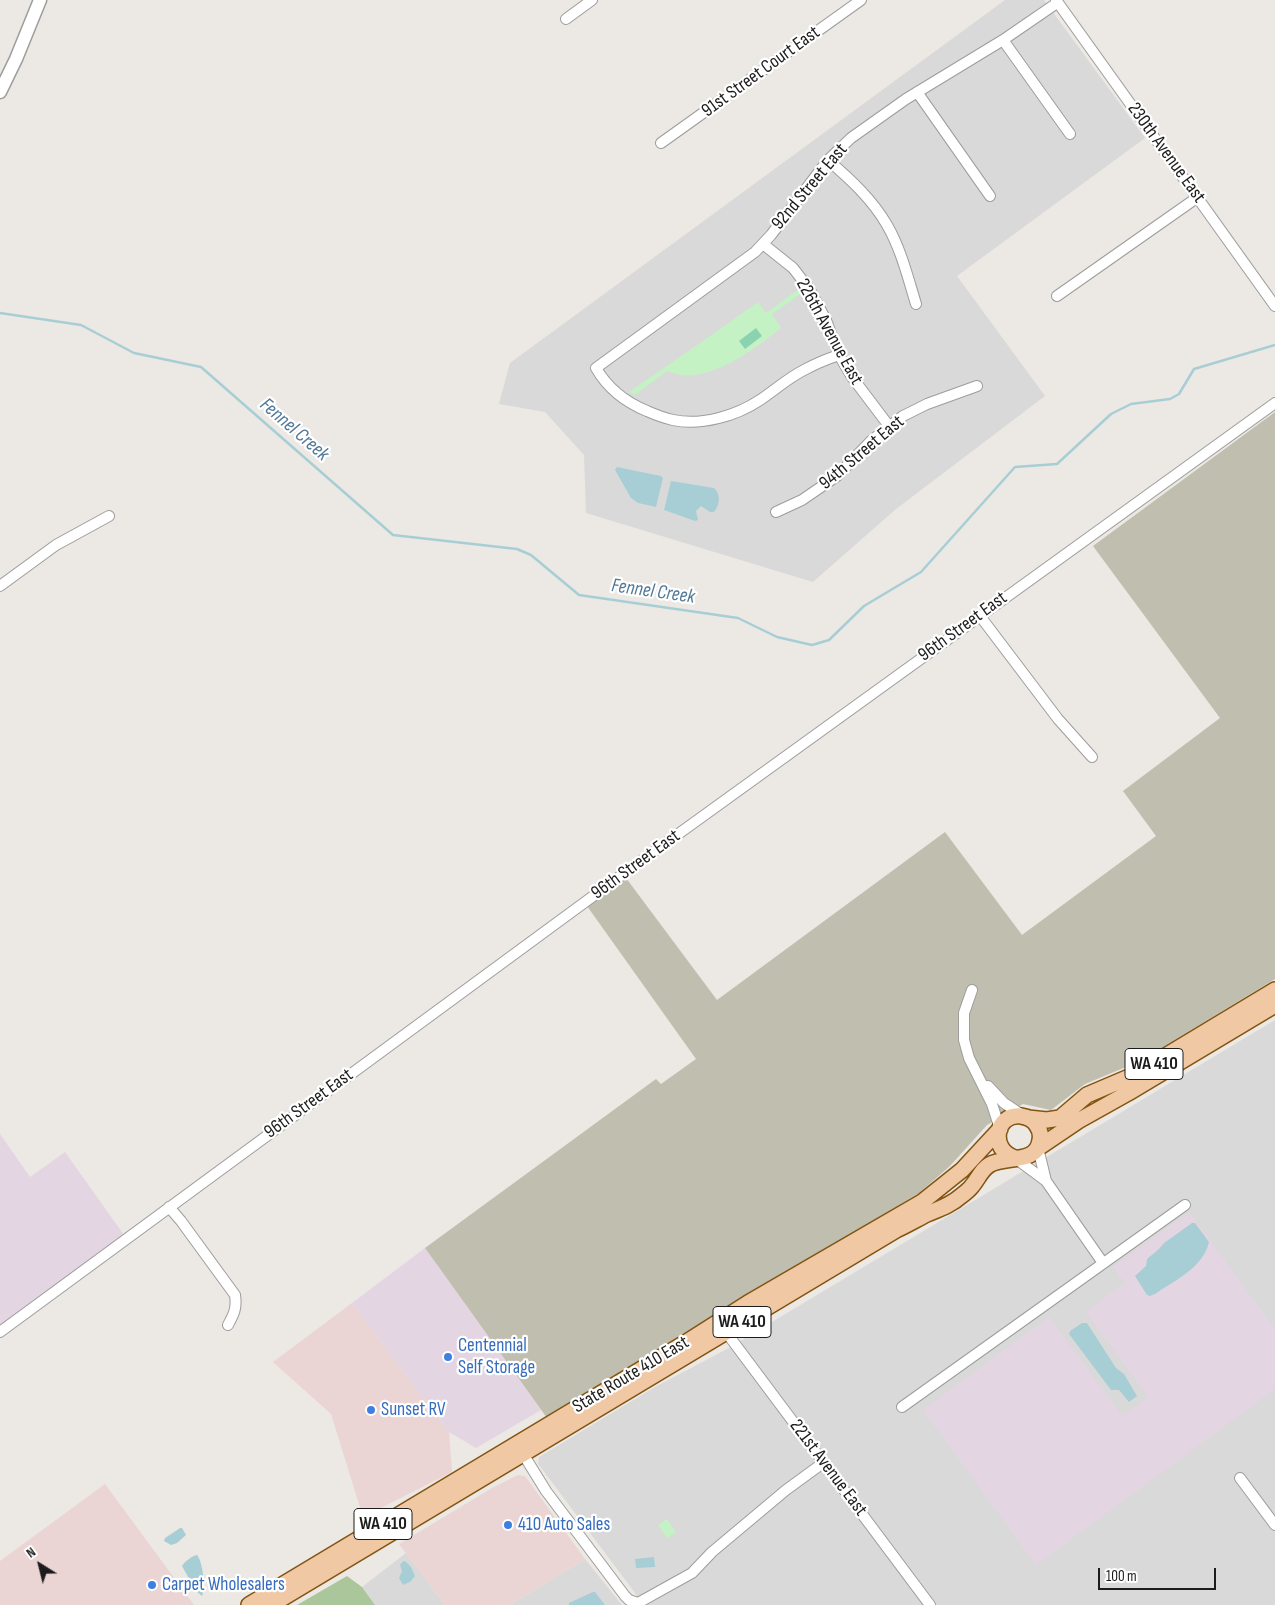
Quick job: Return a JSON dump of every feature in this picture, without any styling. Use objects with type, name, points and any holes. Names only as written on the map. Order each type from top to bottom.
[{"type":"main road","name":"WA 410","points":[[1000,1129],[1008,1119],[1018,1116],[1047,1120],[1060,1118],[1078,1100],[1134,1075],[1275,990]]},
{"type":"main road","name":"WA 410","points":[[1015,1158],[1030,1156],[1038,1148],[1084,1117],[1128,1093],[1275,1005]]},
{"type":"main road","points":[[1026,1117],[1036,1124],[1040,1133],[1041,1138],[1038,1148]]},
{"type":"main road","points":[[1000,1129],[998,1136],[1000,1146],[1006,1154],[1015,1158]]},
{"type":"main road","name":"State Route 410 East","points":[[271,1605],[748,1303],[922,1202],[962,1170],[1000,1129]]},
{"type":"main road","name":"State Route 410 East","points":[[248,1605],[726,1332],[896,1230],[951,1204],[972,1186],[988,1166],[1002,1160],[1015,1158]]},
{"type":"street","points":[[0,92],[16,59],[40,0]]},
{"type":"street","points":[[566,19],[592,0]]},
{"type":"street","name":"91st Street Court East","points":[[661,143],[861,0]]},
{"type":"street","name":"92nd Street East","points":[[839,355],[803,370],[746,408],[717,418],[697,421],[674,420],[642,409],[619,396],[604,381],[596,368],[755,252],[828,160],[851,138],[917,92],[1003,40],[1057,1]]},
{"type":"street","name":"230th Avenue East","points":[[1057,1],[1275,306]]},
{"type":"street","points":[[1003,40],[1070,134]]},
{"type":"street","points":[[917,92],[990,196]]},
{"type":"street","points":[[828,160],[861,190],[887,224],[899,252],[916,304]]},
{"type":"street","points":[[1057,296],[1198,197]]},
{"type":"street","name":"226th Avenue East","points":[[763,244],[793,268],[810,290],[826,320],[839,355],[888,426]]},
{"type":"street","name":"94th Street East","points":[[776,512],[802,500],[837,476],[888,426],[903,416],[927,404],[977,386]]},
{"type":"street","name":"96th Street East","points":[[0,1332],[441,1006],[1275,403]]},
{"type":"street","points":[[0,586],[56,545],[109,516]]},
{"type":"street","points":[[980,616],[1058,719],[1092,757]]},
{"type":"street","points":[[972,990],[964,1013],[963,1031],[969,1058],[992,1104],[1000,1129]]},
{"type":"street","points":[[978,1073],[1004,1103],[1026,1117]]},
{"type":"street","points":[[1038,1148],[1046,1182]]},
{"type":"street","points":[[1015,1158],[1046,1182],[1103,1263]]},
{"type":"street","points":[[902,1407],[1185,1205]]},
{"type":"street","points":[[169,1207],[235,1296],[237,1306],[228,1326]]},
{"type":"street","name":"221st Avenue East","points":[[726,1332],[930,1605]]},
{"type":"street","points":[[520,1449],[546,1491],[625,1596],[629,1600],[638,1603],[692,1573],[712,1552],[765,1507],[823,1462]]},
{"type":"street","points":[[1240,1478],[1275,1525]]},
{"type":"shaded area","points":[[1005,0],[1044,0],[1145,138],[957,276],[1045,396],[896,509],[813,582],[586,513],[584,455],[545,412],[499,404],[510,363]]},
{"type":"shaded area","points":[[1275,412],[1275,979],[1138,1062],[1085,1084],[1051,1110],[1023,1104],[987,1125],[950,1166],[919,1193],[547,1418],[425,1248],[656,1079],[661,1084],[696,1059],[587,906],[626,878],[717,1000],[945,832],[1022,935],[1156,836],[1123,791],[1220,718],[1093,546]]},
{"type":"shaded area","points":[[1275,1020],[1275,1605],[644,1605],[538,1464],[539,1457],[655,1387],[727,1349]]},
{"type":"shaded area","points":[[0,1134],[30,1177],[65,1152],[124,1235],[0,1325]]},
{"type":"shaded area","points":[[1189,1212],[1275,1329],[1275,1389],[1036,1565],[923,1410],[1049,1317],[1122,1416],[1140,1404],[1148,1397],[1086,1312],[1125,1283],[1113,1267]]},
{"type":"shaded area","name":"Centennial Self Storage","points":[[425,1248],[541,1410],[476,1448],[449,1432],[352,1303]]},
{"type":"shaded area","points":[[352,1303],[449,1432],[452,1472],[363,1517],[331,1414],[273,1362]]},
{"type":"shaded area","points":[[518,1475],[525,1476],[585,1559],[510,1605],[445,1605],[399,1544],[492,1488]]},
{"type":"shaded area","points":[[105,1484],[194,1605],[0,1605],[0,1561]]},
{"type":"shaded area","points":[[406,1553],[445,1605],[375,1605],[362,1587]]},
{"type":"shaded area","points":[[585,1559],[622,1605],[510,1605]]},
{"type":"green space","points":[[799,289],[802,293],[772,314],[781,328],[735,360],[709,372],[696,375],[680,375],[667,371],[635,395],[629,392],[758,302],[766,313]]},
{"type":"green space","points":[[756,328],[762,336],[745,349],[739,341]]},
{"type":"green space","points":[[667,1519],[676,1532],[667,1538],[658,1525]]},
{"type":"green space","points":[[347,1576],[362,1587],[375,1605],[297,1605]]},
{"type":"water","points":[[617,467],[663,478],[656,507],[638,503],[631,498],[615,470]]},
{"type":"water","points":[[671,481],[714,488],[719,496],[714,512],[710,512],[701,506],[696,511],[698,520],[695,521],[664,510]]},
{"type":"water","points":[[1192,1223],[1195,1223],[1209,1242],[1201,1259],[1195,1266],[1155,1294],[1147,1295],[1135,1276],[1146,1266],[1147,1259],[1164,1243]]},
{"type":"water","points":[[1082,1323],[1087,1323],[1116,1368],[1124,1374],[1137,1396],[1129,1402],[1119,1390],[1111,1390],[1069,1334],[1070,1331]]},
{"type":"water","points":[[182,1528],[186,1535],[177,1543],[171,1545],[164,1541],[165,1538]]},
{"type":"water","points":[[197,1555],[201,1563],[203,1575],[204,1588],[202,1596],[196,1591],[182,1566],[188,1559]]},
{"type":"water","points":[[654,1557],[655,1567],[636,1568],[635,1559]]},
{"type":"water","points":[[405,1561],[411,1567],[415,1576],[410,1582],[403,1585],[399,1578],[402,1571],[400,1565]]},
{"type":"water","points":[[593,1592],[605,1605],[569,1605],[569,1603]]},
{"type":"waterway","name":"Fennel Creek","points":[[0,313],[81,325],[134,353],[201,367],[393,535],[517,549],[531,555],[579,595],[738,618],[777,637],[812,645],[829,640],[864,606],[921,572],[1015,467],[1057,464],[1111,414],[1131,404],[1170,399],[1179,394],[1194,369],[1275,345]]},
{"type":"place","name":"Centennial Self Storage","points":[[448,1357]]},
{"type":"place","name":"Sunset RV","points":[[371,1410]]},
{"type":"place","name":"410 Auto Sales","points":[[508,1525]]},
{"type":"place","name":"Carpet Wholesalers","points":[[152,1585]]}]
